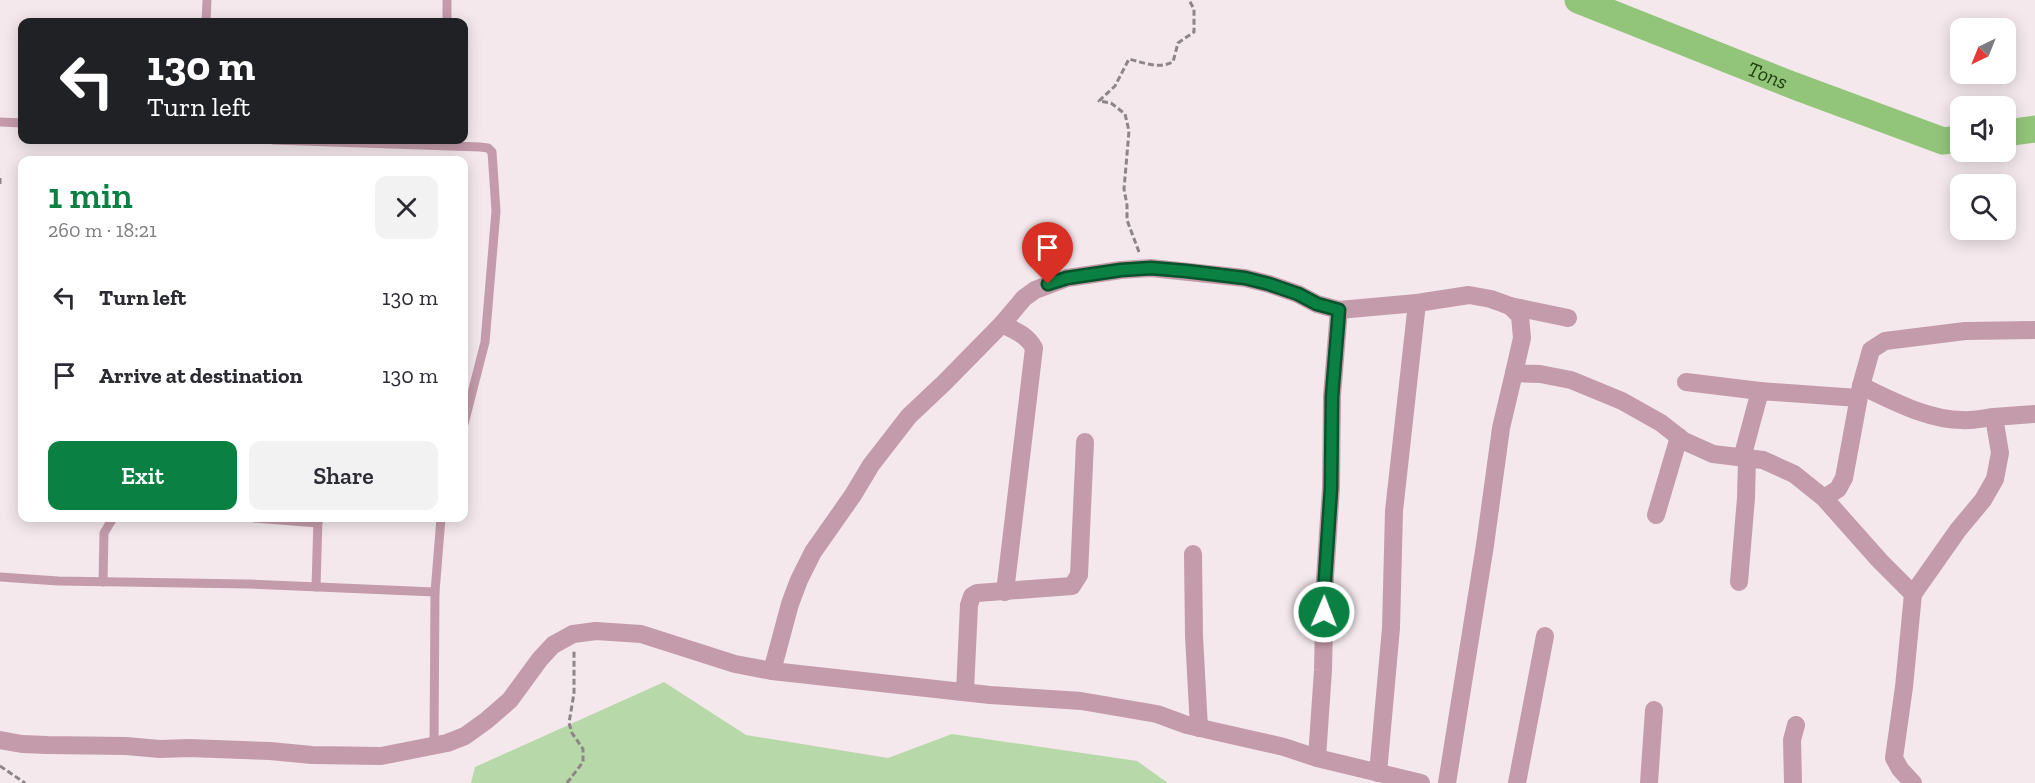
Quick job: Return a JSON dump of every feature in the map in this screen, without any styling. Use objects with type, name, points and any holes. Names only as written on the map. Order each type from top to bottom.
[{"type":"street","points":[[772,671],[790,604],[813,552],[892,435],[1002,324],[1024,298],[1048,284],[1067,278],[1151,268],[1245,278],[1269,284],[1298,294],[1317,304],[1339,310],[1417,303],[1469,295],[1568,318]]},
{"type":"street","points":[[1378,773],[1391,628],[1394,511],[1417,303]]},
{"type":"street","points":[[1447,783],[1501,428],[1522,338],[1520,316],[1510,306]]},
{"type":"street","points":[[1317,758],[1331,488],[1332,396],[1339,310]]},
{"type":"street","points":[[1002,324],[1022,334],[1034,348],[1005,592]]},
{"type":"street","points":[[1824,498],[1838,489],[1844,478],[1860,392],[1871,350],[1885,341],[1965,331],[2035,330]]},
{"type":"street","points":[[1514,373],[1540,374],[1571,380],[1622,401],[1661,423],[1684,441],[1713,454],[1763,460],[1794,474],[1824,498],[1913,594]]},
{"type":"street","points":[[1686,382],[1760,391],[1860,392],[1937,416],[1962,420],[2035,414]]},
{"type":"street","points":[[1739,582],[1746,498],[1745,459],[1760,391]]},
{"type":"street","points":[[1913,783],[1900,769],[1894,758],[1913,594],[1958,530],[1983,500],[1995,479],[2000,453],[1994,417]]},
{"type":"street","points":[[1656,515],[1679,437]]},
{"type":"street","points":[[965,691],[967,636],[972,596],[977,593],[1072,586],[1076,582],[1079,575],[1085,442]]},
{"type":"street","points":[[1193,554],[1194,636],[1199,728]]},
{"type":"street","points":[[0,740],[22,744],[189,748],[350,757],[381,756],[447,743],[465,736],[488,720],[510,700],[553,645],[573,634],[596,630],[641,634],[735,664],[772,671],[990,695],[1081,701],[1157,714],[1199,728],[1284,747],[1317,758],[1421,783]]},
{"type":"street","points":[[1517,783],[1545,636]]},
{"type":"street","points":[[1649,783],[1654,710]]},
{"type":"street","points":[[1793,783],[1792,740],[1796,725]]},
{"type":"lane","points":[[206,18],[207,0]]},
{"type":"lane","points":[[447,0],[447,18]]},
{"type":"lane","points":[[0,123],[18,123]]},
{"type":"lane","points":[[396,144],[480,147],[488,148],[492,152],[496,211],[485,342],[468,408]]},
{"type":"lane","points":[[103,582],[104,533],[111,522]]},
{"type":"lane","points":[[316,587],[318,522]]},
{"type":"lane","points":[[434,745],[435,592],[441,522]]},
{"type":"lane","points":[[0,577],[435,592]]},
{"type":"path","points":[[1151,268],[1143,260],[1136,247],[1127,220],[1124,189],[1130,131],[1125,114],[1111,104],[1099,101],[1114,86],[1129,58],[1165,66],[1173,62],[1178,44],[1194,32],[1194,9],[1189,0]]},
{"type":"path","points":[[0,178],[0,184]]},
{"type":"path","points":[[567,783],[583,762],[583,749],[572,733],[569,723],[574,686],[573,634]]},
{"type":"path","points":[[0,766],[25,783]]},
{"type":"green space","points":[[664,682],[746,735],[888,758],[952,734],[1137,761],[1168,783],[471,783],[475,767]]},
{"type":"waterway","name":"Tons","points":[[1578,0],[1792,85],[1943,141],[1950,140]]},
{"type":"waterway","name":"Tons","points":[[2016,132],[2035,129]]},
{"type":"route","points":[[1048,284],[1067,278],[1121,270],[1151,268],[1186,271],[1245,278],[1269,284],[1298,294],[1317,304],[1339,310],[1332,396],[1331,488],[1324,612]]}]
